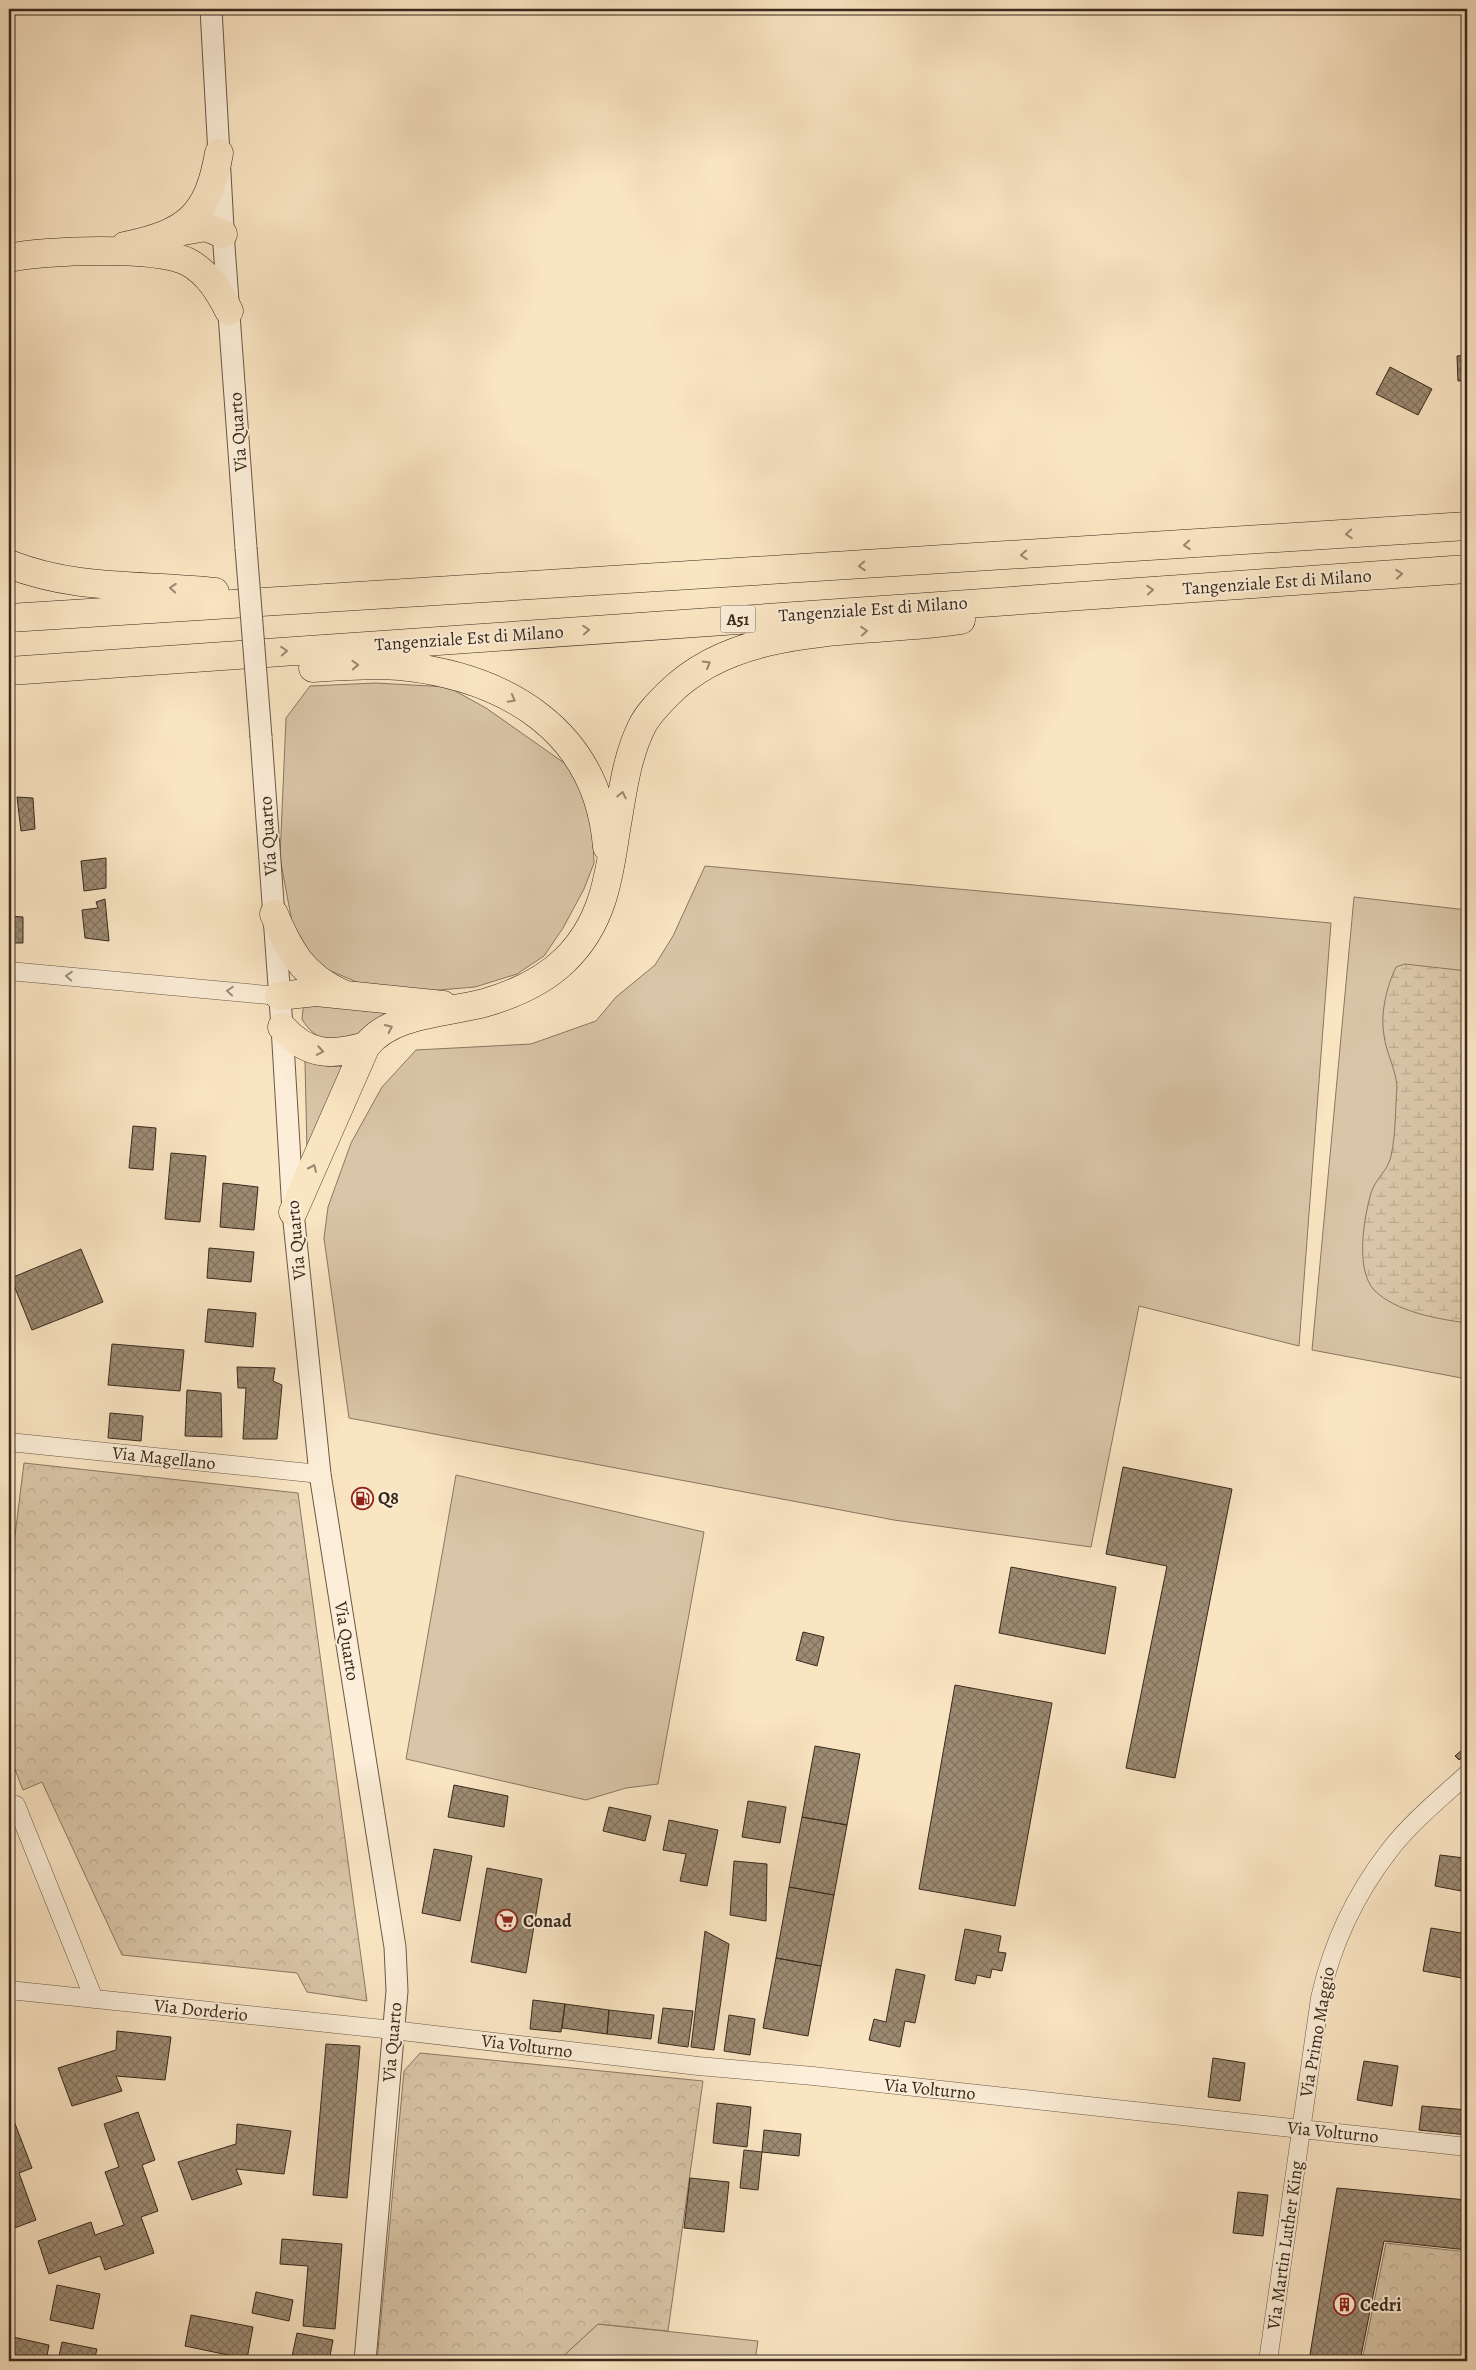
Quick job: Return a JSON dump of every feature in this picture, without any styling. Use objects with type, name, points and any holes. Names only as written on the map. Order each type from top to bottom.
[{"type":"highway","points":[[168,234],[190,219],[206,199],[213,181],[219,153]]},
{"type":"highway","points":[[9,258],[44,253],[92,251],[143,254],[185,261],[210,255],[224,240],[210,228],[198,227],[124,246],[92,251]]},
{"type":"highway","points":[[185,261],[210,279],[228,311]]},
{"type":"highway","points":[[9,618],[1467,526]]},
{"type":"highway","points":[[9,564],[56,578],[90,585],[169,588],[291,601]]},
{"type":"highway","name":"Tangenziale Est di Milano","points":[[9,671],[1112,592],[1467,569]]},
{"type":"highway","points":[[293,1212],[366,1046],[377,1034],[392,1026],[519,990],[544,977],[563,962],[579,944],[593,923],[604,900],[628,768],[642,727],[654,708],[673,689],[710,662],[746,647],[774,640],[942,623],[1112,592]]},
{"type":"highway","points":[[9,678],[166,675],[375,665],[424,669],[476,683],[510,698],[544,719],[576,752],[593,788],[601,812],[606,840],[609,878]]},
{"type":"highway","points":[[274,914],[288,948],[296,958],[323,983],[349,996]]},
{"type":"highway","points":[[279,996],[308,992],[467,1006]]},
{"type":"highway","points":[[282,1027],[295,1041],[314,1050],[336,1053],[366,1046]]},
{"type":"street","name":"Via Quarto","points":[[211,9],[228,311],[274,914],[293,1212],[320,1474],[395,1947],[397,1991],[392,2030],[365,2361]]},
{"type":"street","points":[[9,971],[279,996]]},
{"type":"street","name":"Via Magellano","points":[[9,1442],[320,1474]]},
{"type":"street","name":"Via Primo Maggio","points":[[1302,2129],[1320,1998],[1332,1951],[1348,1915],[1389,1851],[1413,1824],[1467,1774]]},
{"type":"street","points":[[16,1805],[94,1999]]},
{"type":"street","name":"Via Dorderio","points":[[9,1990],[392,2030]]},
{"type":"street","name":"Via Volturno","points":[[392,2030],[698,2066],[822,2077],[1467,2147]]},
{"type":"street","name":"Via Martin Luther King","points":[[1268,2361],[1302,2129]]},
{"type":"green space","points":[[375,683],[448,687],[486,708],[570,767],[592,818],[594,863],[584,889],[563,928],[544,956],[517,974],[475,987],[427,991],[359,983],[317,965],[292,922],[280,858],[286,718],[310,686]]},
{"type":"green space","points":[[705,866],[1331,923],[1299,1346],[1139,1306],[1091,1547],[894,1520],[349,1418],[324,1238],[328,1207],[351,1143],[382,1087],[416,1050],[531,1044],[596,1021],[616,997],[655,965],[673,936]]},
{"type":"green space","points":[[1354,897],[1467,910],[1467,1379],[1312,1350]]},
{"type":"green space","points":[[1405,964],[1467,971],[1467,1323],[1431,1317],[1394,1304],[1374,1290],[1368,1281],[1365,1269],[1363,1243],[1368,1203],[1375,1183],[1389,1161],[1395,1131],[1397,1087],[1385,1042],[1383,1027],[1384,1009],[1387,991],[1396,967]]},
{"type":"green space","points":[[309,1002],[388,1014],[364,1037],[329,1039],[314,1033],[302,1019],[303,1009]]},
{"type":"green space","points":[[305,1061],[327,1066],[344,1066],[307,1151]]},
{"type":"green space","points":[[24,1463],[298,1493],[367,2001],[307,1992],[297,1973],[122,1955],[42,1782],[23,1790],[9,1754],[9,1584]]},
{"type":"green space","points":[[456,1475],[704,1532],[658,1784],[626,1788],[586,1800],[406,1759]]},
{"type":"green space","points":[[420,2053],[703,2081],[668,2331],[598,2324],[558,2361],[377,2361],[404,2071]]},
{"type":"green space","points":[[1386,2243],[1467,2252],[1467,2361],[1362,2361]]},
{"type":"green space","points":[[598,2324],[758,2341],[755,2361],[558,2361]]},
{"type":"building","points":[[1467,355],[1467,380],[1458,381],[1457,356]]},
{"type":"building","points":[[1390,367],[1432,389],[1418,415],[1376,394]]},
{"type":"building","points":[[17,797],[33,798],[35,829],[21,831]]},
{"type":"building","points":[[106,858],[106,888],[84,891],[81,861]]},
{"type":"building","points":[[105,899],[109,941],[85,938],[82,910],[98,908],[96,902]]},
{"type":"building","points":[[9,916],[23,917],[23,943],[9,943]]},
{"type":"building","points":[[133,1126],[156,1128],[153,1170],[129,1168]]},
{"type":"building","points":[[171,1153],[206,1156],[200,1222],[165,1219]]},
{"type":"building","points":[[223,1183],[258,1187],[254,1230],[220,1227]]},
{"type":"building","points":[[209,1248],[254,1252],[251,1282],[207,1278]]},
{"type":"building","points":[[81,1249],[103,1302],[32,1330],[11,1278]]},
{"type":"building","points":[[208,1309],[256,1313],[253,1347],[205,1342]]},
{"type":"building","points":[[112,1344],[184,1350],[180,1391],[108,1385]]},
{"type":"building","points":[[237,1367],[275,1368],[273,1381],[282,1385],[277,1439],[243,1439],[246,1388],[238,1388]]},
{"type":"building","points":[[187,1390],[221,1393],[222,1437],[185,1436]]},
{"type":"building","points":[[110,1413],[143,1416],[141,1441],[108,1438]]},
{"type":"building","points":[[1123,1467],[1232,1489],[1175,1778],[1126,1768],[1167,1566],[1106,1554]]},
{"type":"building","points":[[1011,1567],[1116,1587],[1105,1654],[999,1633]]},
{"type":"building","points":[[803,1632],[824,1637],[817,1666],[796,1660]]},
{"type":"building","points":[[955,1685],[1052,1703],[1015,1906],[919,1889]]},
{"type":"building","points":[[815,1746],[860,1754],[847,1825],[802,1817]]},
{"type":"building","points":[[1462,1750],[1465,1754],[1459,1760],[1455,1756]]},
{"type":"building","points":[[454,1785],[508,1796],[504,1827],[448,1817]]},
{"type":"building","points":[[748,1801],[786,1807],[780,1843],[742,1837]]},
{"type":"building","points":[[609,1807],[651,1816],[645,1841],[603,1831]]},
{"type":"building","points":[[802,1817],[847,1825],[834,1895],[789,1887]]},
{"type":"building","points":[[669,1820],[718,1830],[707,1886],[680,1881],[686,1854],[663,1850]]},
{"type":"building","points":[[1467,1840],[1467,1892],[1435,1886],[1440,1855],[1464,1858]]},
{"type":"building","points":[[434,1849],[472,1856],[460,1921],[422,1913]]},
{"type":"building","points":[[734,1861],[767,1864],[766,1921],[730,1915]]},
{"type":"building","name":"Conad","points":[[487,1868],[542,1879],[526,1973],[471,1962]]},
{"type":"building","points":[[789,1887],[834,1895],[821,1966],[776,1958]]},
{"type":"building","points":[[1431,1928],[1467,1934],[1467,1979],[1423,1971]]},
{"type":"building","points":[[965,1929],[1001,1936],[998,1952],[1006,1953],[1002,1971],[992,1969],[990,1978],[977,1975],[975,1984],[955,1980]]},
{"type":"building","points":[[705,1931],[729,1944],[714,2050],[691,2047]]},
{"type":"building","points":[[776,1958],[821,1966],[808,2036],[763,2028]]},
{"type":"building","points":[[896,1969],[925,1975],[915,2023],[905,2021],[900,2047],[869,2040],[874,2019],[886,2022]]},
{"type":"building","points":[[533,2000],[565,2004],[561,2032],[530,2029]]},
{"type":"building","points":[[565,2004],[609,2010],[607,2034],[562,2028]]},
{"type":"building","points":[[663,2008],[693,2011],[688,2047],[658,2043]]},
{"type":"building","points":[[609,2010],[654,2015],[651,2039],[607,2034]]},
{"type":"building","points":[[729,2015],[755,2019],[750,2055],[724,2051]]},
{"type":"building","points":[[117,2031],[171,2037],[165,2080],[116,2076],[122,2091],[72,2106],[58,2068],[116,2050]]},
{"type":"building","points":[[326,2044],[360,2046],[347,2198],[313,2195]]},
{"type":"building","points":[[1213,2058],[1245,2063],[1240,2101],[1208,2097]]},
{"type":"building","points":[[1364,2061],[1398,2066],[1392,2106],[1357,2100]]},
{"type":"building","points":[[717,2103],[751,2107],[747,2147],[713,2143]]},
{"type":"building","points":[[1422,2106],[1467,2110],[1467,2135],[1419,2130]]},
{"type":"building","points":[[138,2112],[155,2160],[142,2165],[158,2211],[141,2217],[154,2253],[105,2270],[100,2256],[49,2274],[38,2241],[91,2222],[95,2235],[124,2225],[105,2172],[119,2167],[104,2124]]},
{"type":"building","points":[[14,2121],[32,2168],[19,2173],[36,2220],[9,2230],[9,2123]]},
{"type":"building","points":[[237,2124],[291,2131],[284,2174],[236,2169],[242,2184],[192,2200],[178,2162],[236,2144]]},
{"type":"building","points":[[764,2130],[801,2134],[799,2156],[762,2152]]},
{"type":"building","points":[[744,2150],[762,2152],[758,2190],[740,2188]]},
{"type":"building","points":[[690,2178],[729,2182],[724,2232],[684,2228]]},
{"type":"building","name":"Cedri","points":[[1337,2188],[1467,2200],[1467,2250],[1384,2241],[1360,2361],[1309,2361]]},
{"type":"building","points":[[1238,2192],[1268,2195],[1263,2236],[1233,2233]]},
{"type":"building","points":[[282,2239],[342,2244],[335,2329],[303,2326],[308,2266],[280,2264]]},
{"type":"building","points":[[57,2285],[100,2294],[93,2329],[50,2320]]},
{"type":"building","points":[[256,2292],[293,2300],[289,2321],[252,2313]]},
{"type":"building","points":[[191,2315],[253,2327],[247,2359],[185,2346]]},
{"type":"building","points":[[297,2333],[333,2340],[329,2361],[291,2361]]},
{"type":"building","points":[[13,2337],[49,2345],[46,2361],[9,2361]]},
{"type":"building","points":[[62,2342],[97,2349],[94,2361],[58,2361]]},
{"type":"place","name":"Q8","points":[[362,1498]]},
{"type":"place","name":"Conad","points":[[507,1921]]},
{"type":"place","name":"Cedri","points":[[1344,2305]]}]
